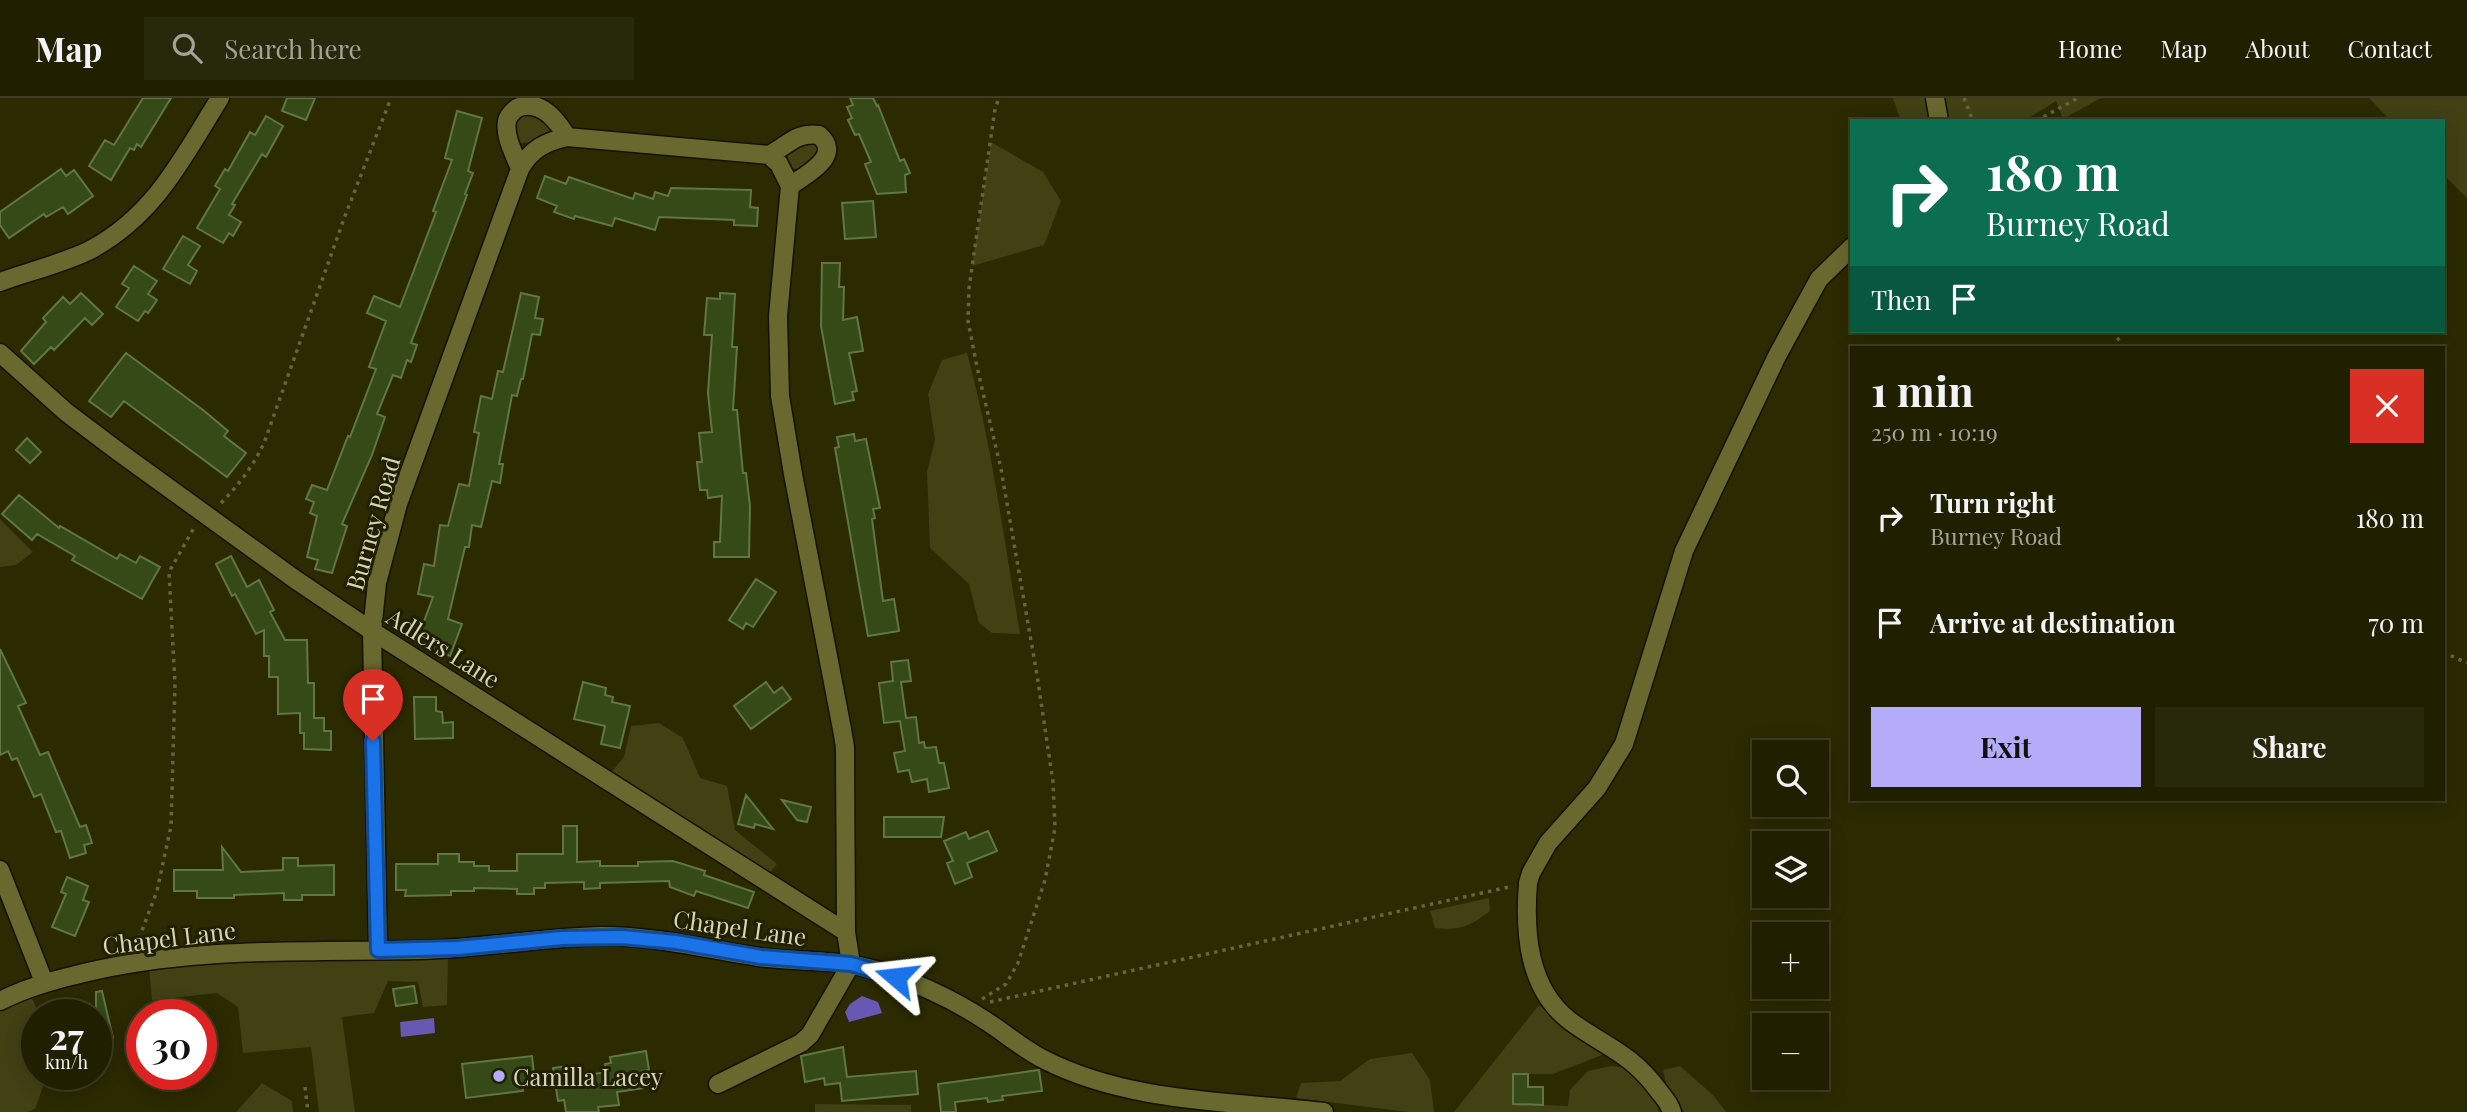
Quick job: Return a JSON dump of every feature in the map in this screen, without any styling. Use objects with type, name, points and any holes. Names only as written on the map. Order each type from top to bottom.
[{"type":"street","points":[[0,282],[90,250],[143,212],[179,166],[220,98]]},
{"type":"street","points":[[1935,98],[1939,119]]},
{"type":"street","points":[[520,169],[507,128],[509,116],[517,108],[528,104],[544,107],[557,119],[567,137]]},
{"type":"street","points":[[718,1084],[801,1043],[810,1035],[851,964],[846,932],[845,747],[780,396],[778,316],[790,186],[779,164],[769,155],[798,135],[819,135],[825,140],[827,156],[790,186]]},
{"type":"street","name":"Burney Road","points":[[378,950],[372,631],[377,583],[398,504],[520,169],[536,148],[550,140],[567,137],[769,155]]},
{"type":"street","points":[[1672,1112],[1668,1101],[1632,1060],[1570,1021],[1541,987],[1530,950],[1528,883],[1548,843],[1597,788],[1624,744],[1684,551],[1777,355],[1819,279],[1850,249]]},
{"type":"street","name":"Adlers Lane","points":[[0,353],[66,412],[296,580],[846,932]]},
{"type":"street","points":[[0,870],[44,982]]},
{"type":"street","name":"Chapel Lane","points":[[0,1001],[44,982],[127,964],[190,955],[254,950],[458,948],[603,936],[676,942],[761,957],[851,964],[883,972],[965,1008],[1043,1059],[1104,1083],[1135,1091],[1324,1112]]},
{"type":"path","points":[[965,1008],[1006,984],[1018,963],[1045,880],[1055,828],[1053,782],[1035,661],[1001,469],[968,321],[969,288],[995,109],[999,98]]},
{"type":"path","points":[[1964,98],[1972,119]]},
{"type":"path","points":[[2040,119],[2078,98]]},
{"type":"path","points":[[2445,653],[2467,663]]},
{"type":"path","points":[[965,1008],[1528,883]]},
{"type":"path","points":[[305,1087],[308,1112]]},
{"type":"shaded area","points":[[1893,98],[2101,98],[2063,119],[2056,101],[2027,119],[1900,119]]},
{"type":"shaded area","points":[[2369,98],[2467,98],[2467,198],[2445,176],[2445,119],[2389,119]]},
{"type":"shaded area","points":[[539,110],[553,127],[538,140],[518,143],[513,134],[514,121],[526,111]]},
{"type":"shaded area","points":[[804,141],[813,142],[818,149],[817,153],[805,166],[793,169],[788,163],[788,151]]},
{"type":"shaded area","points":[[991,142],[1043,172],[1061,201],[1044,245],[972,266]]},
{"type":"shaded area","points":[[967,353],[991,458],[1020,634],[992,633],[979,623],[969,584],[930,548],[927,472],[935,440],[928,394],[942,360]]},
{"type":"shaded area","points":[[0,519],[33,552],[16,565],[0,567]]},
{"type":"shaded area","points":[[659,723],[683,738],[700,778],[727,786],[735,830],[777,864],[767,876],[610,774],[624,757],[631,726]]},
{"type":"shaded area","points":[[1489,898],[1490,911],[1471,924],[1452,929],[1435,928],[1430,911]]},
{"type":"shaded area","points":[[448,957],[447,1005],[423,1007],[418,982],[388,981],[374,1013],[342,1017],[355,1112],[319,1112],[311,1047],[243,1053],[238,1007],[217,993],[152,999],[149,967],[189,961]]},
{"type":"shaded area","points":[[862,996],[878,1002],[882,1013],[849,1022],[845,1012],[850,1004]]},
{"type":"shaded area","points":[[21,1001],[21,1090],[42,1090],[35,1109],[27,1112],[0,1112],[0,1009]]},
{"type":"shaded area","points":[[1539,1005],[1571,1032],[1607,1053],[1553,1074],[1528,1074],[1528,1086],[1543,1087],[1543,1105],[1568,1106],[1570,1090],[1588,1071],[1611,1066],[1627,1068],[1654,1094],[1659,1112],[1454,1112]]},
{"type":"shaded area","points":[[434,1018],[435,1033],[401,1037],[400,1022]]},
{"type":"shaded area","points":[[1412,1053],[1430,1080],[1434,1112],[1408,1112],[1296,1098],[1301,1083],[1340,1081],[1370,1059]]},
{"type":"shaded area","points":[[1680,1066],[1713,1095],[1726,1112],[1684,1112],[1667,1087],[1663,1070]]},
{"type":"shaded area","points":[[262,1083],[292,1101],[293,1112],[236,1112]]},
{"type":"shaded area","points":[[815,1104],[911,1105],[911,1112],[815,1112]]},
{"type":"building","points":[[143,98],[171,98],[141,147],[137,144],[134,150],[130,148],[111,180],[89,166],[105,140],[114,145]]},
{"type":"building","points":[[287,98],[315,98],[306,120],[282,111]]},
{"type":"building","points":[[850,98],[873,98],[878,105],[900,161],[904,159],[910,173],[905,175],[906,192],[877,194],[865,164],[871,162],[859,134],[855,135],[848,120],[852,118],[847,107],[853,105]]},
{"type":"building","points":[[457,111],[482,118],[468,171],[473,173],[465,194],[467,195],[411,343],[417,345],[411,362],[407,360],[401,378],[393,375],[377,414],[385,417],[372,455],[342,524],[347,526],[332,573],[315,569],[318,560],[307,557],[317,516],[310,513],[314,502],[306,499],[312,485],[327,490],[348,436],[350,437],[376,369],[369,367],[386,321],[367,313],[374,296],[400,307],[436,212],[433,211],[452,160],[445,158]]},
{"type":"building","points":[[266,116],[283,126],[266,157],[262,154],[232,204],[235,205],[229,215],[241,222],[233,236],[229,233],[223,243],[197,228],[220,189],[215,186],[225,169],[228,171],[250,132],[255,135]]},
{"type":"building","points":[[61,169],[66,176],[74,170],[93,196],[68,214],[63,207],[46,217],[44,214],[9,238],[0,225],[0,212]]},
{"type":"building","points":[[545,176],[566,184],[569,177],[633,199],[635,193],[653,199],[655,192],[668,196],[671,188],[751,190],[750,207],[758,208],[757,226],[734,225],[734,220],[659,217],[655,230],[615,218],[612,226],[575,216],[574,219],[554,212],[557,206],[537,198]]},
{"type":"building","points":[[873,201],[876,237],[845,239],[842,203]]},
{"type":"building","points":[[183,236],[200,246],[188,265],[197,271],[190,284],[163,269]]},
{"type":"building","points":[[822,263],[840,263],[839,287],[844,287],[843,320],[857,317],[863,351],[849,353],[857,391],[852,392],[854,400],[835,404],[821,326]]},
{"type":"building","points":[[134,266],[157,281],[148,294],[157,300],[138,321],[116,307],[129,288],[122,284]]},
{"type":"building","points":[[81,293],[103,314],[92,325],[85,318],[54,350],[51,347],[34,364],[21,351],[46,322],[43,318],[63,297],[70,304]]},
{"type":"building","points":[[521,293],[539,297],[535,318],[543,319],[540,335],[532,334],[523,379],[517,396],[512,395],[499,464],[503,464],[500,483],[492,481],[481,527],[472,525],[469,547],[465,547],[448,619],[462,624],[450,656],[416,643],[433,597],[418,594],[424,564],[434,566],[440,525],[448,526],[459,484],[469,486],[479,433],[474,432],[481,396],[492,399],[498,371],[503,372]]},
{"type":"building","points":[[720,293],[735,294],[732,347],[737,347],[733,410],[737,410],[743,473],[746,473],[750,506],[749,557],[714,557],[714,542],[720,542],[722,496],[708,498],[707,490],[700,490],[697,462],[702,462],[699,433],[712,432],[708,393],[712,335],[704,335],[707,298],[720,299]]},
{"type":"building","points":[[126,353],[203,410],[228,431],[224,436],[246,453],[227,477],[124,401],[111,417],[89,401]]},
{"type":"building","points":[[854,434],[855,441],[866,439],[880,508],[873,509],[875,518],[872,519],[883,601],[894,599],[899,631],[868,636],[835,448],[839,447],[837,437]]},
{"type":"building","points":[[27,438],[41,452],[30,463],[16,450]]},
{"type":"building","points":[[19,495],[59,528],[60,526],[117,559],[120,554],[136,563],[140,556],[160,567],[142,599],[72,560],[75,556],[37,534],[32,540],[2,514]]},
{"type":"building","points":[[231,556],[247,587],[259,580],[274,610],[270,612],[285,640],[307,640],[308,683],[314,683],[314,718],[324,718],[324,731],[331,731],[331,750],[304,749],[304,733],[300,733],[300,713],[278,714],[278,677],[269,677],[269,656],[264,656],[264,630],[256,634],[216,564]]},
{"type":"building","points":[[756,579],[776,592],[753,627],[746,623],[743,629],[729,620]]},
{"type":"building","points":[[0,649],[26,703],[18,706],[40,755],[48,752],[80,827],[86,825],[92,843],[84,845],[86,853],[70,858],[61,831],[56,832],[41,794],[34,797],[17,758],[12,760],[8,751],[0,755]]},
{"type":"building","points":[[908,660],[911,681],[901,682],[906,718],[916,717],[919,743],[924,742],[925,748],[936,747],[939,763],[944,763],[949,788],[929,792],[927,779],[912,782],[909,770],[898,772],[894,753],[905,751],[900,721],[884,723],[879,683],[893,681],[891,662]]},
{"type":"building","points":[[583,682],[606,688],[605,695],[613,697],[612,702],[630,706],[620,748],[601,744],[605,726],[574,719]]},
{"type":"building","points":[[766,682],[774,693],[782,687],[791,699],[751,729],[734,706]]},
{"type":"building","points":[[414,697],[436,697],[436,711],[442,712],[443,723],[453,722],[453,738],[415,739]]},
{"type":"building","points":[[746,795],[773,829],[755,824],[754,828],[738,824]]},
{"type":"building","points":[[782,800],[811,807],[807,822],[797,820]]},
{"type":"building","points":[[884,817],[944,817],[941,837],[884,837]]},
{"type":"building","points":[[563,826],[577,826],[577,862],[600,861],[600,866],[638,866],[638,862],[673,861],[754,892],[748,908],[696,891],[694,896],[670,887],[669,881],[600,883],[600,888],[584,889],[584,882],[545,883],[545,888],[534,888],[534,894],[517,894],[517,889],[474,888],[474,891],[451,891],[451,895],[405,896],[406,890],[396,890],[396,864],[438,864],[438,854],[459,854],[459,862],[489,866],[489,871],[517,871],[517,854],[563,854]]},
{"type":"building","points":[[988,831],[997,851],[967,863],[972,877],[955,884],[947,863],[953,861],[944,841],[966,832],[969,839]]},
{"type":"building","points":[[222,847],[241,872],[283,870],[283,858],[298,858],[298,866],[334,865],[334,895],[302,895],[302,900],[284,900],[284,893],[234,895],[234,898],[197,898],[197,891],[174,891],[174,870],[223,870]]},
{"type":"building","points":[[67,877],[88,886],[83,900],[89,902],[75,936],[52,927],[66,894],[61,892]]},
{"type":"building","points":[[414,986],[417,1003],[396,1006],[393,989]]},
{"type":"building","points":[[102,991],[104,999],[96,999],[96,992]]},
{"type":"building","points":[[843,1047],[847,1077],[916,1071],[918,1094],[842,1101],[840,1083],[825,1085],[824,1078],[805,1082],[801,1056]]},
{"type":"building","points":[[646,1051],[649,1070],[642,1071],[645,1088],[617,1092],[619,1105],[598,1107],[599,1112],[566,1112],[564,1100],[558,1101],[553,1068],[575,1065],[576,1077],[606,1072],[605,1064],[611,1063],[610,1057]]},
{"type":"building","name":"Camilla Lacey","points":[[532,1056],[535,1083],[522,1085],[523,1091],[466,1098],[462,1064]]},
{"type":"building","points":[[1039,1070],[1042,1091],[1002,1096],[1003,1100],[988,1102],[987,1098],[955,1102],[956,1112],[941,1112],[938,1084]]},
{"type":"building","points":[[1513,1074],[1528,1074],[1528,1087],[1543,1087],[1543,1105],[1513,1104]]},
{"type":"place","name":"Camilla Lacey","points":[[499,1076]]},
{"type":"route","points":[[373,741],[378,950],[509,945],[603,936],[676,942],[761,957],[851,964],[896,977]]}]
